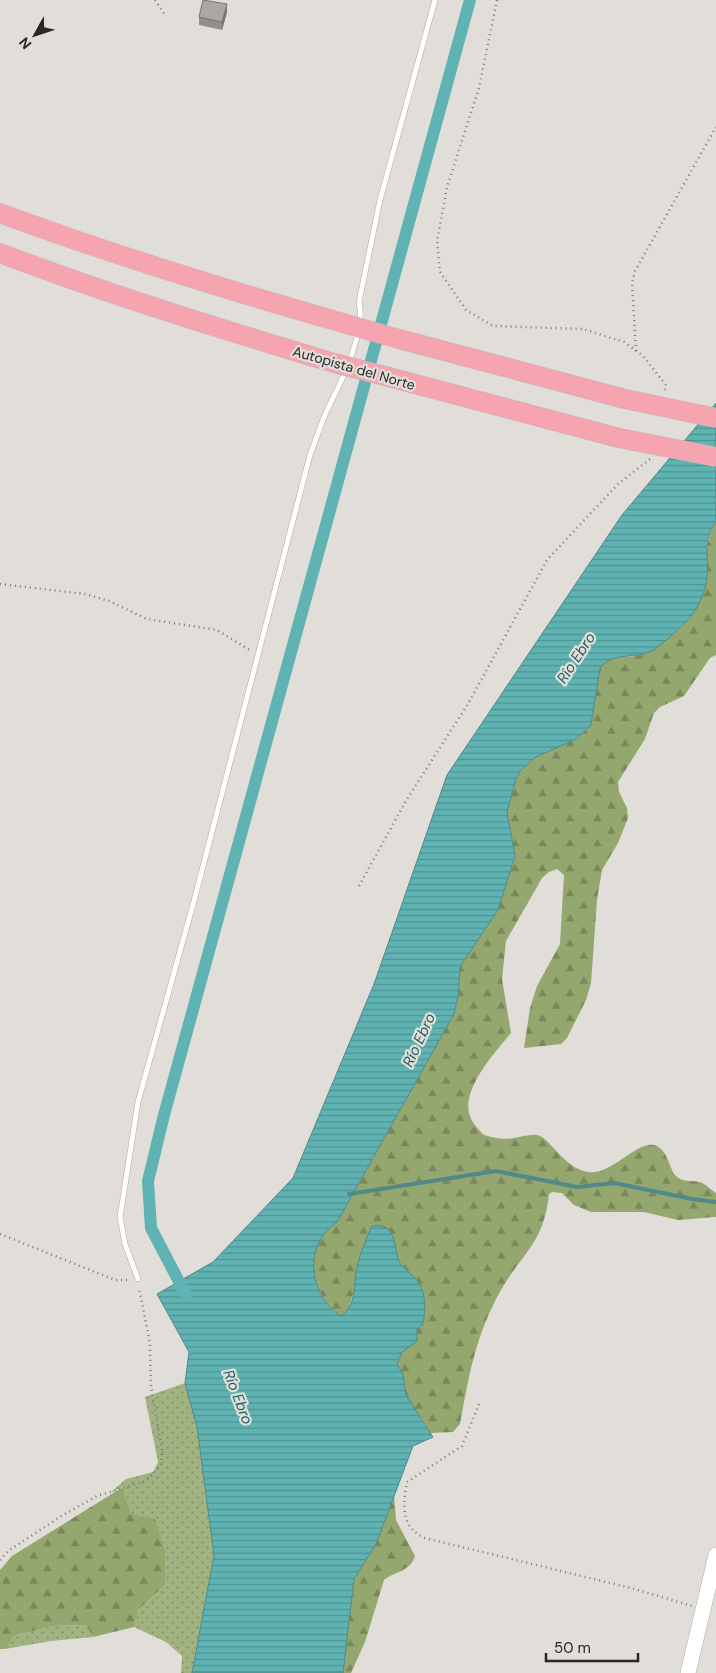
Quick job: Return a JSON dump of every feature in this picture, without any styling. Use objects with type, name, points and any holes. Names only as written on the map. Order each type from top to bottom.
[{"type":"highway","points":[[0,213],[212,286],[398,339],[625,399],[716,418]]},
{"type":"highway","name":"Autopista del Norte","points":[[0,253],[60,276],[201,324],[334,363],[619,438],[716,458]]},
{"type":"street","points":[[688,1673],[716,1555]]},
{"type":"lane","points":[[138,1280],[125,1244],[120,1217],[138,1102],[194,901],[310,455],[328,409],[341,385],[354,346],[361,310],[359,302],[380,200],[435,0]]},
{"type":"path","points":[[155,0],[166,16]]},
{"type":"path","points":[[497,0],[479,88],[447,187],[437,241],[440,272],[466,310],[493,326],[583,329],[624,342],[642,354],[666,385],[664,394]]},
{"type":"path","points":[[636,350],[632,283],[642,259],[716,127]]},
{"type":"path","points":[[359,886],[407,799],[468,704],[547,560],[618,484],[650,459],[652,450]]},
{"type":"path","points":[[0,584],[85,594],[109,601],[147,619],[217,630],[257,655]]},
{"type":"path","points":[[0,1234],[115,1280],[138,1280],[150,1344],[150,1386],[162,1449],[161,1465],[146,1481],[97,1496],[8,1551],[0,1560]]},
{"type":"path","points":[[480,1404],[462,1446],[407,1482],[403,1505],[408,1525],[413,1533],[425,1538],[631,1588],[703,1610]]},
{"type":"green space","points":[[716,521],[716,655],[710,658],[684,696],[660,707],[654,713],[645,739],[618,782],[619,792],[627,808],[628,818],[618,843],[602,870],[597,900],[591,983],[586,1000],[567,1038],[561,1044],[524,1048],[530,1008],[537,986],[560,944],[564,875],[557,869],[549,872],[542,878],[506,941],[502,979],[511,1033],[482,1070],[471,1092],[468,1103],[471,1119],[484,1135],[506,1139],[537,1135],[547,1141],[571,1165],[588,1172],[597,1172],[606,1168],[642,1147],[657,1146],[664,1152],[673,1172],[678,1178],[700,1182],[716,1193],[716,1217],[678,1220],[644,1212],[591,1212],[574,1205],[562,1193],[552,1192],[549,1194],[542,1226],[536,1239],[504,1285],[482,1330],[460,1424],[453,1432],[430,1433],[406,1395],[397,1364],[402,1352],[414,1343],[417,1329],[423,1324],[423,1295],[417,1283],[400,1262],[353,1294],[348,1311],[341,1316],[330,1306],[316,1282],[315,1256],[319,1243],[326,1232],[337,1222],[454,1014],[458,997],[460,967],[498,910],[515,856],[507,812],[520,771],[534,758],[576,739],[591,725],[600,668],[605,663],[615,658],[636,656],[654,648],[682,626],[691,616],[703,592],[710,533]]},
{"type":"green space","points":[[185,1383],[197,1427],[214,1555],[192,1673],[181,1673],[182,1656],[166,1642],[134,1627],[138,1610],[165,1585],[131,1514],[123,1487],[110,1493],[126,1479],[153,1472],[158,1462],[145,1397]]},
{"type":"green space","points":[[123,1487],[131,1514],[155,1519],[165,1551],[165,1585],[138,1610],[134,1627],[93,1637],[86,1625],[52,1626],[14,1636],[5,1649],[0,1649],[0,1570],[12,1556]]},
{"type":"green space","points":[[394,1495],[396,1520],[415,1556],[410,1565],[384,1580],[365,1642],[351,1673],[343,1673],[354,1579],[376,1544]]},
{"type":"green space","points":[[86,1625],[93,1637],[51,1641],[5,1649],[14,1636],[52,1626]]},
{"type":"water","name":"Río Ebro","points":[[716,403],[716,521],[711,529],[707,543],[708,568],[704,591],[700,601],[684,624],[653,650],[643,654],[617,658],[605,663],[600,668],[591,725],[576,739],[534,758],[520,771],[507,812],[515,856],[498,910],[460,967],[458,997],[454,1014],[337,1222],[326,1232],[319,1243],[315,1256],[316,1283],[330,1307],[341,1316],[350,1306],[354,1294],[358,1263],[372,1226],[386,1228],[393,1236],[400,1263],[420,1286],[425,1305],[423,1324],[417,1329],[417,1341],[402,1352],[397,1364],[403,1374],[406,1395],[433,1437],[413,1446],[376,1544],[354,1579],[343,1673],[192,1673],[214,1555],[197,1427],[185,1383],[189,1352],[157,1294],[213,1262],[293,1178],[374,984],[447,775],[622,515]]},
{"type":"building","points":[[203,0],[227,4],[222,22],[199,17]]},
{"type":"waterway","points":[[186,1295],[151,1228],[148,1181],[164,1115],[470,0]]},
{"type":"waterway","points":[[349,1194],[496,1171],[577,1187],[614,1183],[716,1202]]}]
